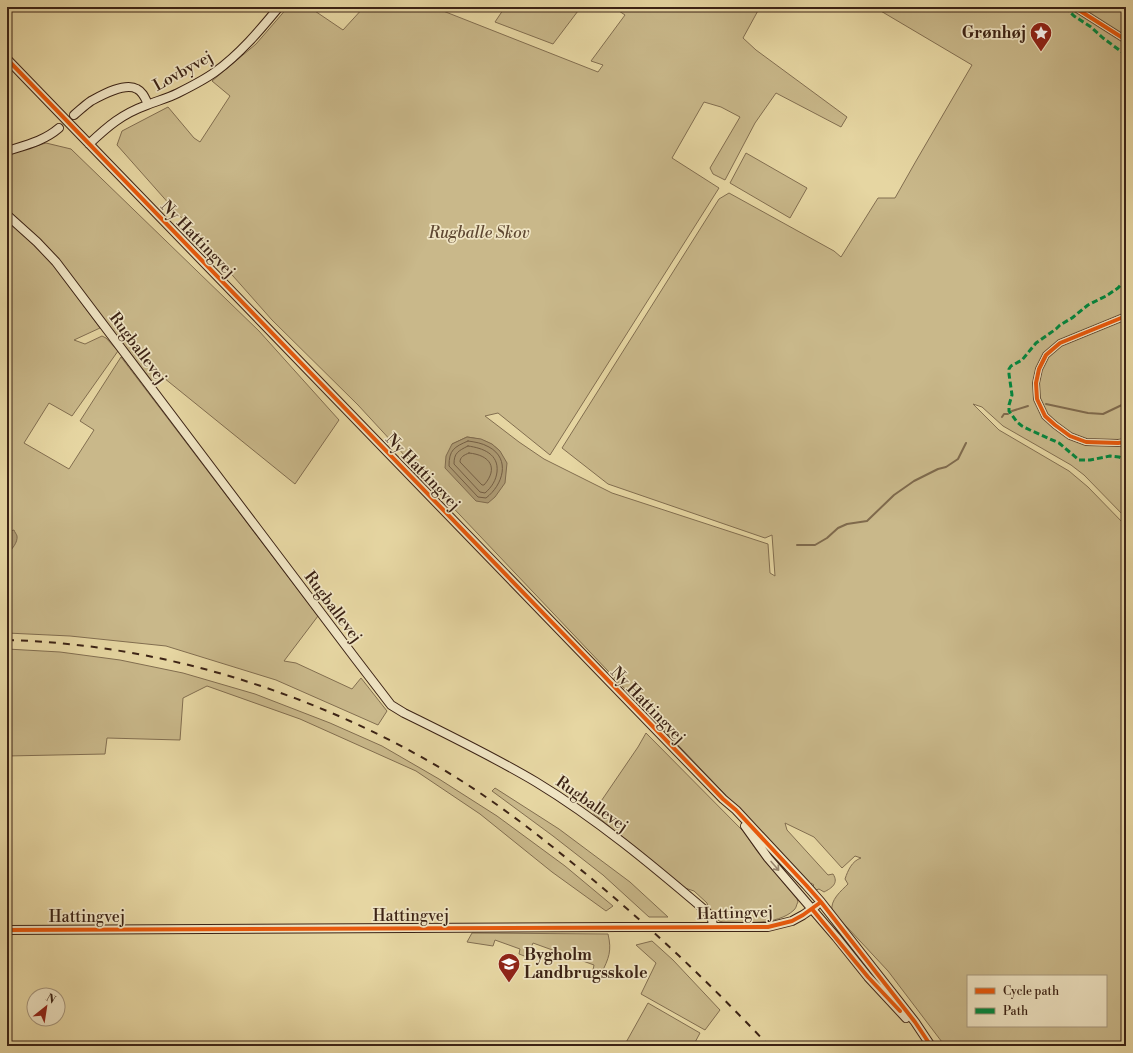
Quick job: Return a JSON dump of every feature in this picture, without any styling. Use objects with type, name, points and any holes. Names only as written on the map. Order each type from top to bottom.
[{"type":"street","name":"Lovbyvej","points":[[89,144],[119,118],[148,104],[177,94],[215,72],[240,51],[280,7]]},
{"type":"street","points":[[1074,7],[1126,40]]},
{"type":"street","name":"Ny Hattingvej","points":[[7,59],[723,799],[736,810],[821,902]]},
{"type":"street","points":[[74,115],[90,101],[118,88],[126,86],[136,88],[143,94],[148,104]]},
{"type":"street","points":[[7,151],[39,141],[53,134],[60,128]]},
{"type":"street","name":"Rugballevej","points":[[7,215],[37,242],[56,262],[391,705],[497,760],[536,782],[574,807],[611,833],[706,911],[712,918],[713,927]]},
{"type":"street","points":[[1126,316],[1060,343],[1046,354],[1039,369],[1036,383],[1037,399],[1045,416],[1055,426],[1070,436],[1086,442],[1126,442]]},
{"type":"street","points":[[723,799],[752,835],[768,858],[868,977],[930,1044]]},
{"type":"street","points":[[821,902],[923,1032],[930,1044]]},
{"type":"street","name":"Hattingvej","points":[[7,930],[768,927],[792,921],[821,902]]},
{"type":"street","points":[[812,909],[822,911],[857,954],[874,969]]},
{"type":"green space","name":"Rugballe Skov","points":[[288,7],[309,7],[343,30],[364,7],[433,7],[598,72],[603,65],[591,61],[625,15],[613,7],[760,7],[743,38],[756,50],[847,117],[841,127],[776,93],[755,123],[725,180],[713,174],[710,168],[740,117],[721,107],[704,102],[672,158],[719,188],[550,455],[498,413],[485,416],[544,459],[612,493],[768,544],[770,573],[775,576],[772,535],[765,538],[608,484],[562,448],[719,199],[729,193],[834,251],[841,257],[878,198],[895,198],[972,65],[874,7],[1126,7],[1126,518],[1084,475],[1071,465],[1003,426],[982,407],[973,404],[999,430],[1069,471],[1088,487],[1126,526],[1126,1046],[945,1046],[888,971],[832,911],[834,899],[848,884],[845,879],[849,869],[855,861],[861,858],[855,856],[842,868],[814,837],[785,823],[787,830],[828,875],[833,874],[835,877],[835,883],[830,889],[824,892],[819,889],[816,890],[813,886],[814,885],[811,883],[810,884],[442,496],[358,405],[272,320],[117,145],[122,131],[168,107],[194,138],[200,142],[230,96],[212,81],[256,44]],"holes":[[[467,437],[485,441],[500,451],[452,444]]]},
{"type":"green space","points":[[505,7],[581,7],[553,44],[495,22]]},
{"type":"green space","points":[[46,143],[71,149],[259,331],[339,420],[295,484],[164,378],[155,385],[56,257],[7,212],[7,154]]},
{"type":"green space","points":[[746,153],[807,188],[790,218],[730,183]]},
{"type":"green space","points":[[7,220],[49,259],[100,328],[74,340],[85,344],[102,336],[106,338],[118,351],[72,416],[49,403],[24,443],[69,469],[94,430],[80,421],[121,357],[318,616],[284,661],[296,663],[352,689],[361,678],[387,711],[378,725],[276,680],[166,646],[70,636],[7,633]]},
{"type":"green space","points":[[7,649],[60,652],[120,660],[183,673],[255,694],[330,723],[382,746],[439,779],[497,816],[565,866],[613,906],[606,911],[552,872],[480,814],[416,771],[300,719],[207,686],[183,698],[180,740],[107,738],[105,754],[7,756]]},
{"type":"green space","points":[[646,733],[744,832],[757,851],[797,899],[798,902],[794,910],[779,919],[770,921],[719,921],[709,910],[707,903],[694,891],[685,888],[593,813]]},
{"type":"green space","points":[[495,788],[559,829],[630,882],[668,917],[649,917],[603,875],[492,791]]},
{"type":"green space","points":[[472,933],[608,934],[610,950],[608,959],[601,974],[593,970],[594,965],[533,943],[527,957],[519,954],[520,949],[495,940],[493,946],[467,942]]},
{"type":"green space","points":[[652,941],[673,960],[720,1010],[705,1030],[641,994],[656,963],[636,945]]},
{"type":"green space","points":[[648,1003],[700,1033],[693,1046],[624,1046]]},
{"type":"water","points":[[467,437],[481,439],[492,444],[500,451],[507,463],[505,483],[495,497],[488,503],[476,501],[445,468],[446,456],[452,444]]},
{"type":"water","points":[[14,530],[17,536],[17,541],[13,548],[7,553],[7,532]]},
{"type":"waterway","points":[[1046,404],[1088,413],[1103,414],[1126,403]]},
{"type":"waterway","points":[[1012,411],[1028,406]]},
{"type":"waterway","points":[[1002,417],[1004,414],[1008,414]]},
{"type":"waterway","points":[[797,545],[815,545],[827,538],[838,528],[847,524],[867,521],[894,495],[914,481],[938,469],[946,467],[958,459],[966,443]]},
{"type":"railway","points":[[7,640],[62,643],[118,650],[172,661],[227,675],[332,713],[383,737],[432,763],[503,809],[596,883],[673,950],[722,997],[769,1046]]},
{"type":"marked path","points":[[1065,7],[1074,16],[1091,27],[1126,55]]},
{"type":"marked path","points":[[1126,279],[1118,288],[1088,305],[1036,343],[1022,360],[1011,366],[1009,369],[1012,395],[1009,411],[1022,426],[1059,443],[1079,460],[1090,460],[1110,456],[1119,457],[1126,460]]},
{"type":"cycle path","points":[[1074,7],[1126,40]]},
{"type":"cycle path","points":[[7,59],[723,799],[736,810],[821,902],[915,1022],[931,1046]]},
{"type":"cycle path","points":[[1126,316],[1060,343],[1046,355],[1039,369],[1036,383],[1037,399],[1045,416],[1070,436],[1086,442],[1126,442]]},
{"type":"cycle path","points":[[7,930],[768,927],[792,921],[821,902]]},
{"type":"cycle path","points":[[812,909],[868,977],[900,1011]]},
{"type":"place","name":"Grønhøj","points":[[1041,52]]},
{"type":"place","name":"Bygholm Landbrugsskole","points":[[509,984]]}]
